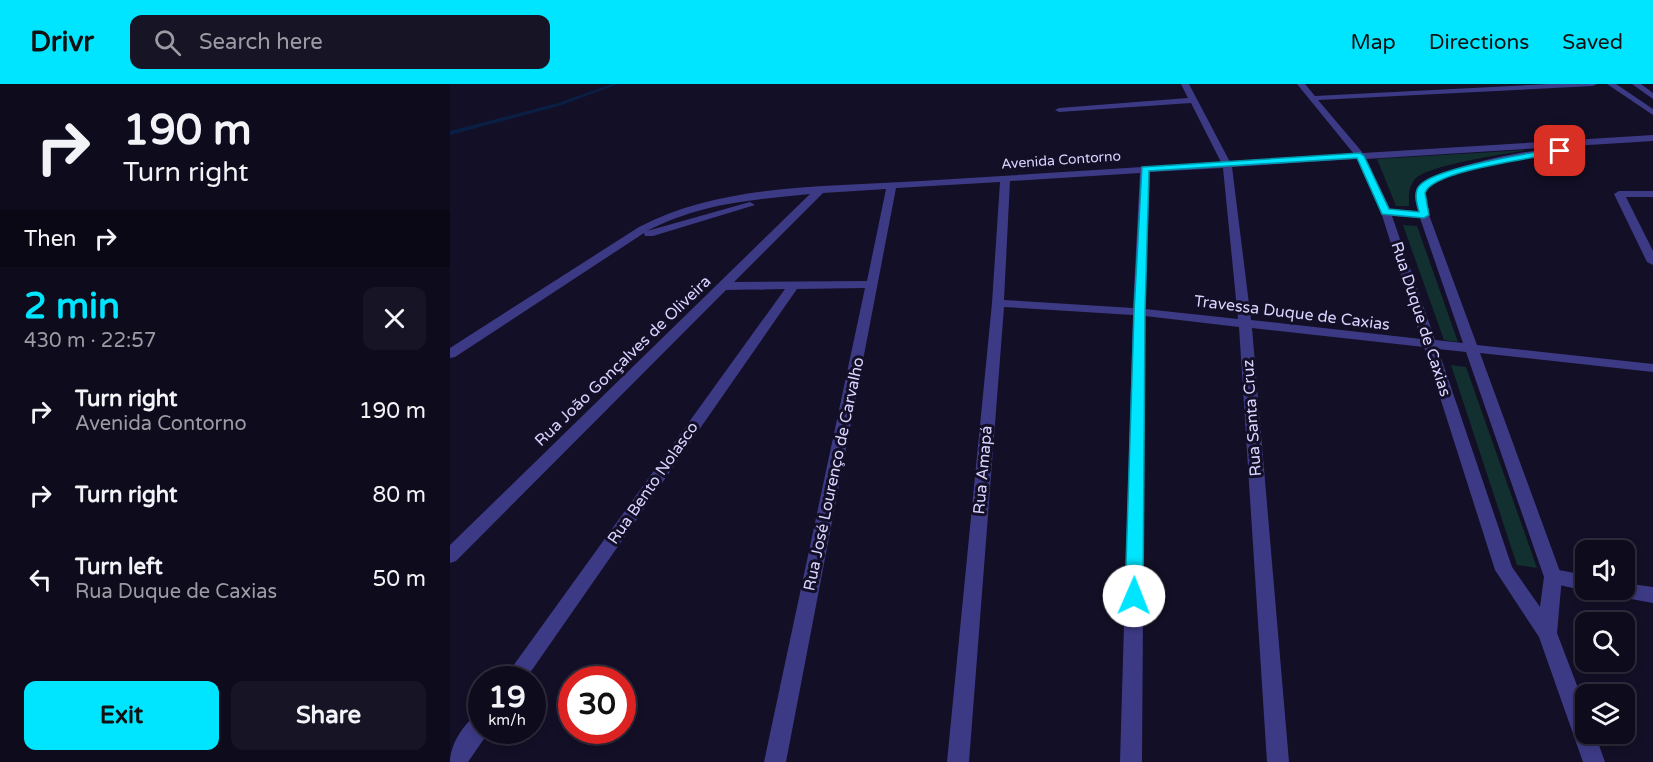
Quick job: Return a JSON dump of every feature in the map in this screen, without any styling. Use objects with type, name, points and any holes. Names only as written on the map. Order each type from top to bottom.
[{"type":"street","name":"Rua Santa Cruz","points":[[1185,84],[1227,164],[1245,323],[1278,762]]},
{"type":"street","name":"Rua Duque de Caxias","points":[[1301,84],[1360,156],[1386,212],[1504,570],[1546,633],[1594,762]]},
{"type":"street","points":[[1313,98],[1593,84]]},
{"type":"street","points":[[1611,84],[1653,113]]},
{"type":"street","points":[[1636,84],[1653,96]]},
{"type":"street","points":[[1059,110],[1194,100]]},
{"type":"street","points":[[1616,141],[1653,138]]},
{"type":"street","name":"Avenida Contorno","points":[[450,354],[603,255],[667,228],[799,192],[1589,140],[1616,141]]},
{"type":"street","name":"Rua Duque de Caxias","points":[[1546,633],[1553,577],[1424,215],[1420,193],[1422,187],[1436,178],[1509,159],[1598,146],[1616,141]]},
{"type":"street","points":[[1131,762],[1139,312],[1145,169]]},
{"type":"street","name":"Rua Amapá","points":[[958,762],[998,303],[1005,178]]},
{"type":"street","name":"Rua José Lourenço de Carvalho","points":[[775,762],[892,186]]},
{"type":"street","name":"Rua João Gonçalves de Oliveira","points":[[450,556],[820,190]]},
{"type":"street","points":[[1653,194],[1619,194],[1653,262]]},
{"type":"street","points":[[1386,212],[1424,215]]},
{"type":"street","points":[[725,286],[873,284]]},
{"type":"street","name":"Rua Bento Nolasco","points":[[523,666],[793,286]]},
{"type":"street","name":"Travessa Duque de Caxias","points":[[998,303],[1139,312],[1653,368]]},
{"type":"street","points":[[1553,577],[1575,581]]},
{"type":"street","points":[[1635,592],[1653,595]]},
{"type":"street","points":[[454,762],[468,742]]},
{"type":"green space","points":[[1528,150],[1468,161],[1423,174],[1411,185],[1409,206],[1396,206],[1377,159]]},
{"type":"green space","points":[[1403,225],[1417,226],[1458,342],[1444,340]]},
{"type":"green space","points":[[1451,365],[1466,367],[1537,568],[1517,565]]},
{"type":"waterway","points":[[450,133],[560,104],[616,84]]},
{"type":"route","points":[[1134,596],[1139,312],[1145,169],[1360,156],[1386,212],[1424,215],[1420,193],[1422,187],[1430,181],[1482,164],[1560,151]]}]
